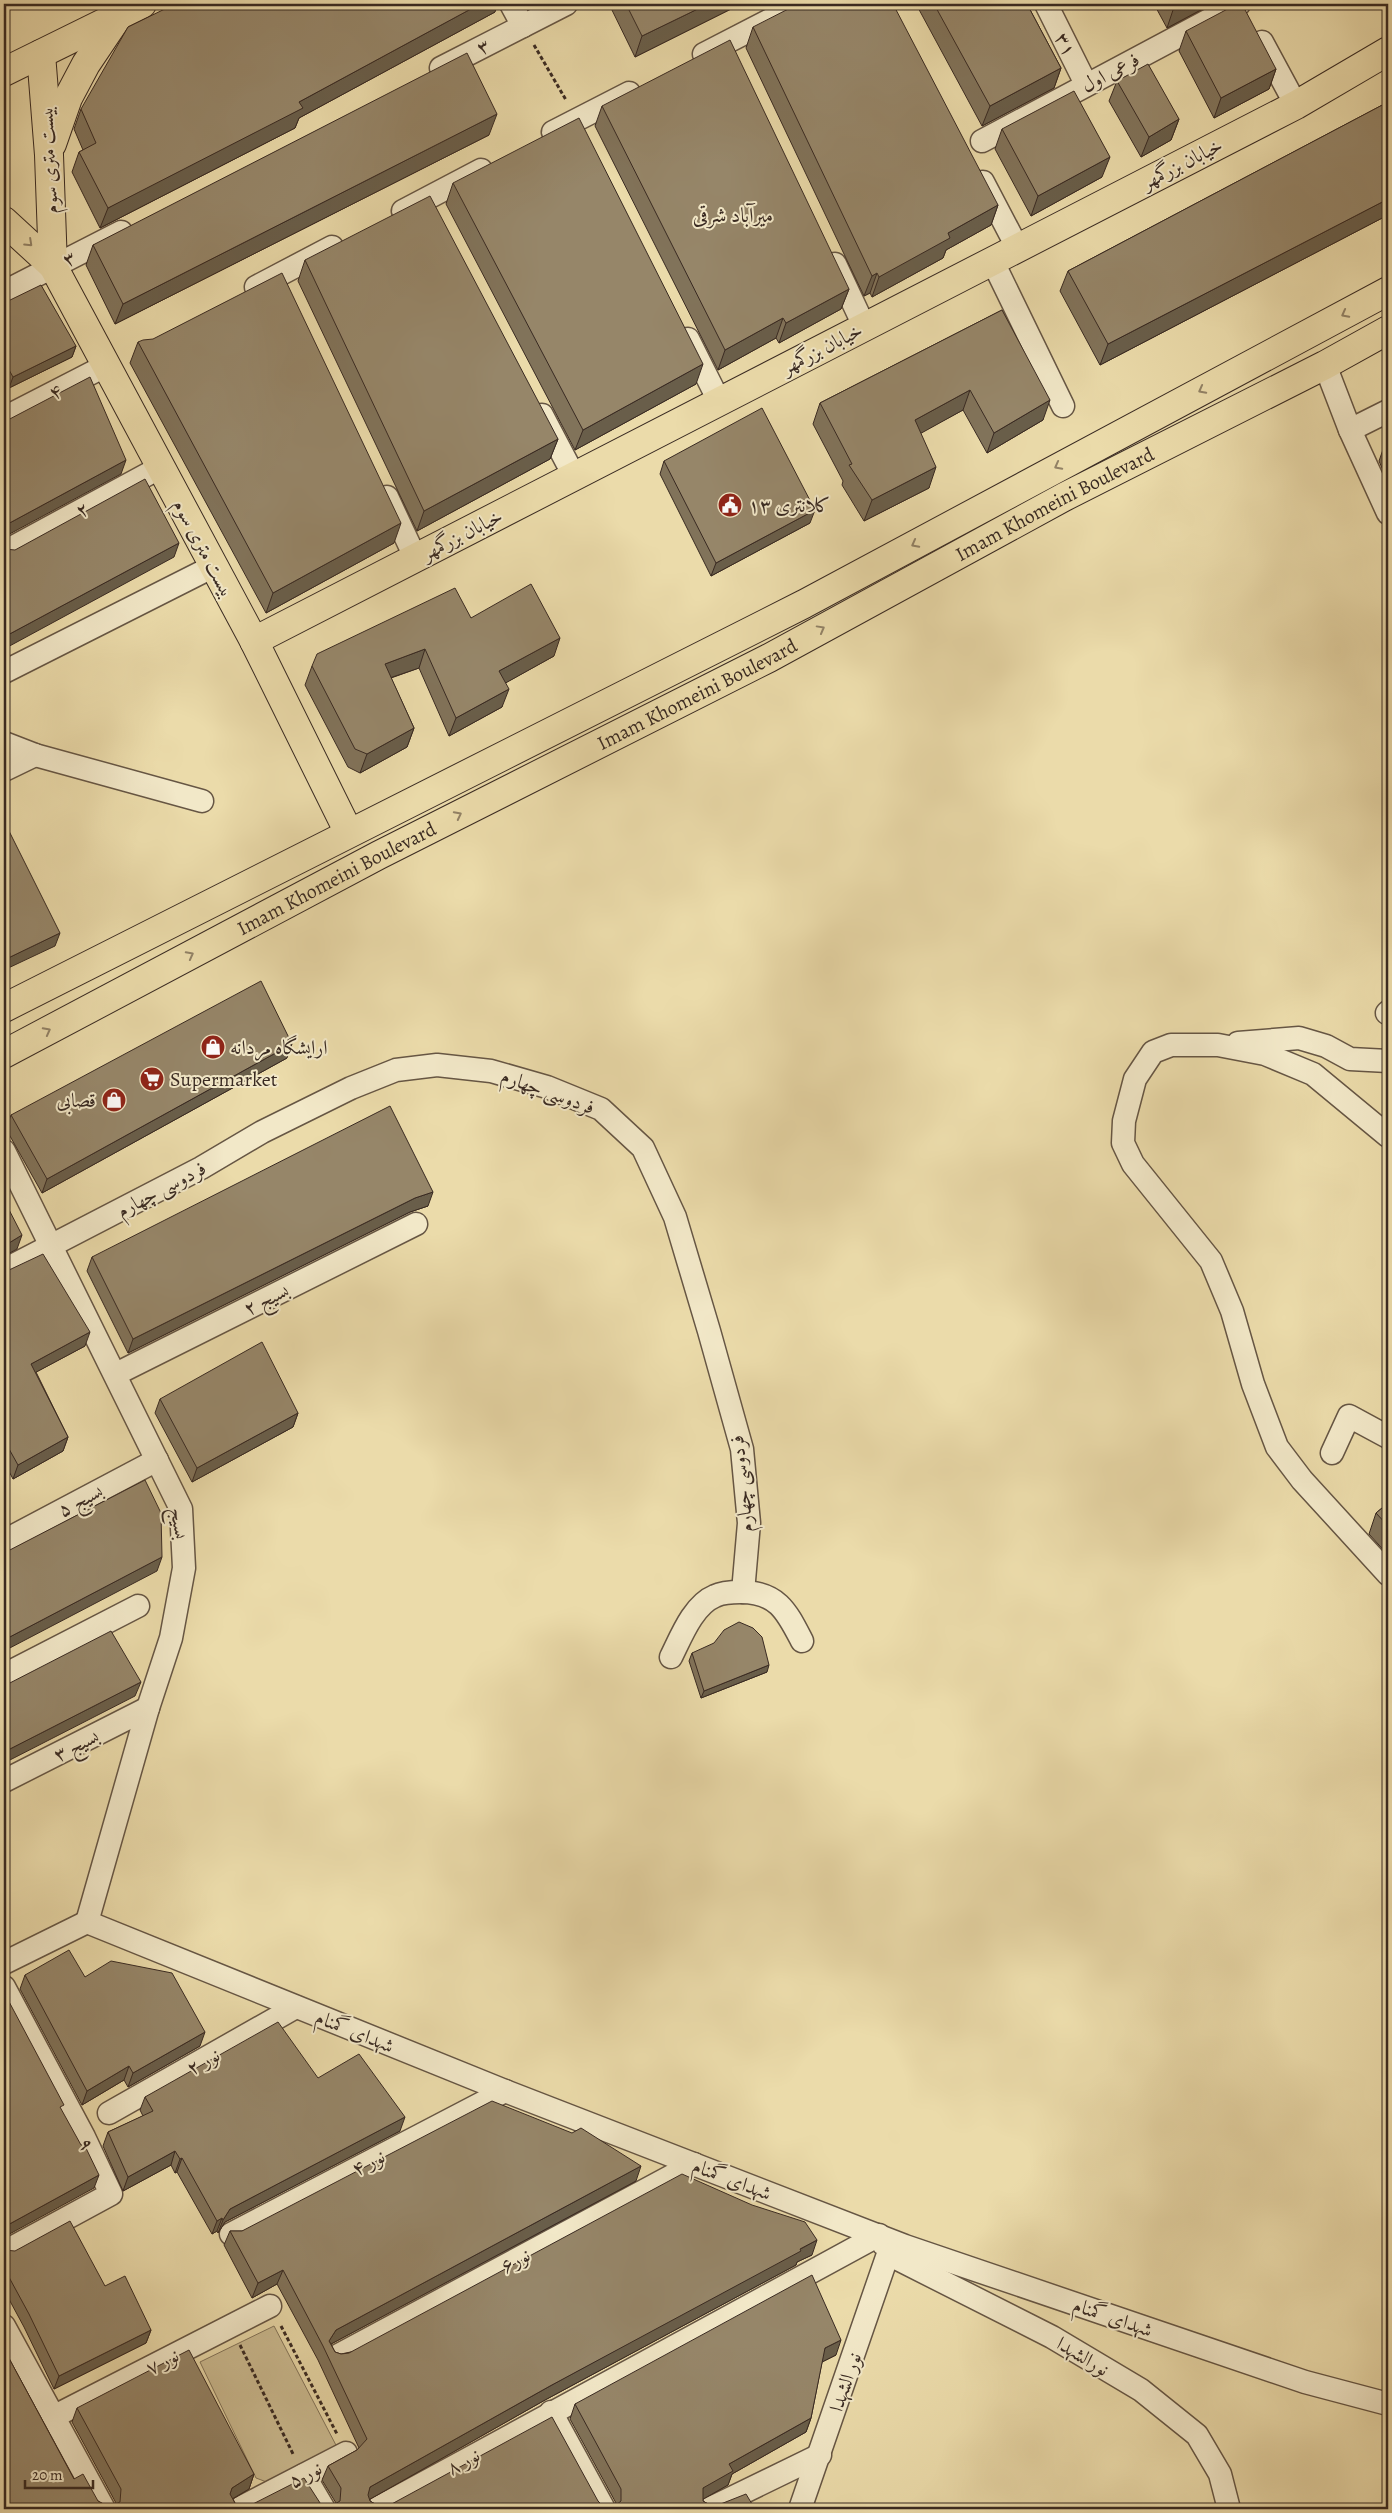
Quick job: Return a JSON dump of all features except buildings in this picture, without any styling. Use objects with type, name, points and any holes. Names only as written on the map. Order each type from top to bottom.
[{"type":"main road","points":[[4,72],[130,9]]},
{"type":"main road","points":[[49,155],[68,98],[86,64],[130,9]]},
{"type":"main road","name":"خیابان بزرگمهر","points":[[254,641],[1296,105],[1388,51]]},
{"type":"main road","name":"بیست متری سوم","points":[[41,54],[49,155],[53,266]]},
{"type":"main road","name":"بیست متری سوم","points":[[4,221],[53,266],[254,641],[349,833]]},
{"type":"main road","name":"Imam Khomeini Boulevard","points":[[4,1008],[804,604],[1388,291]]},
{"type":"main road","name":"Imam Khomeini Boulevard","points":[[4,1054],[379,854],[769,658],[1064,497],[1325,365],[1388,330]]},
{"type":"street","points":[[512,4],[523,26]]},
{"type":"street","name":"۳","points":[[425,76],[566,4]]},
{"type":"street","points":[[686,63],[801,4]]},
{"type":"street","name":"۳۱","points":[[1046,4],[1086,84]]},
{"type":"street","points":[[1240,4],[1296,105]]},
{"type":"street","name":"فرعی اول","points":[[1017,247],[973,151],[1086,84],[1240,4]]},
{"type":"street","points":[[728,42],[739,64]]},
{"type":"street","points":[[533,143],[581,127],[644,85]]},
{"type":"street","points":[[384,220],[432,206],[498,161]]},
{"type":"street","name":"۳","points":[[4,292],[142,221]]},
{"type":"street","points":[[237,297],[284,282],[350,238]]},
{"type":"street","points":[[826,247],[864,326]]},
{"type":"street","points":[[992,260],[1063,406]]},
{"type":"street","points":[[680,323],[719,401]]},
{"type":"street","name":"۴","points":[[4,418],[106,364]]},
{"type":"street","points":[[1325,365],[1350,430],[1388,513]]},
{"type":"street","points":[[533,398],[574,476]]},
{"type":"street","points":[[1350,430],[1388,411]]},
{"type":"street","name":"۲","points":[[4,552],[161,466]]},
{"type":"street","points":[[377,477],[415,558]]},
{"type":"street","points":[[4,672],[214,566]]},
{"type":"street","points":[[4,743],[35,755],[202,801]]},
{"type":"street","points":[[4,770],[35,755]]},
{"type":"street","points":[[1388,1061],[1350,1059],[1326,1046],[1299,1038],[1218,1045],[1171,1045],[1153,1052],[1135,1079],[1124,1121],[1123,1143],[1133,1164],[1211,1261],[1232,1311],[1253,1384],[1277,1447],[1302,1480],[1388,1574]]},
{"type":"street","points":[[1218,1045],[1265,1054],[1313,1074],[1388,1136]]},
{"type":"street","name":"فردوسی چهارم","points":[[4,1270],[201,1168],[271,1128],[350,1088],[396,1070],[438,1065],[492,1071],[547,1087],[601,1109],[643,1148],[675,1217],[709,1331],[742,1449],[749,1523],[743,1592]]},
{"type":"street","name":"بسیج","points":[[4,1152],[116,1374],[181,1509],[184,1568],[171,1638],[148,1708],[87,1922]]},
{"type":"street","name":"بسیج ۲","points":[[116,1374],[416,1224]]},
{"type":"street","points":[[1332,1453],[1349,1416],[1388,1437]]},
{"type":"street","name":"بسیج ۵","points":[[4,1540],[157,1460]]},
{"type":"street","points":[[671,1657],[685,1629],[701,1607],[714,1596],[743,1592],[763,1594],[775,1600],[790,1617],[802,1641]]},
{"type":"street","points":[[4,1675],[138,1606]]},
{"type":"street","name":"بسیج ۳","points":[[4,1781],[148,1708]]},
{"type":"street","points":[[4,1963],[87,1922]]},
{"type":"street","name":"شهدای گمنام","points":[[87,1922],[505,2091],[694,2164],[883,2244],[905,2246],[1305,2382],[1388,2404]]},
{"type":"street","name":"۹","points":[[4,1987],[84,2137],[111,2194],[4,2252]]},
{"type":"street","name":"نور ۲","points":[[110,2114],[296,2007]]},
{"type":"street","name":"نور ۴","points":[[231,2234],[505,2091]]},
{"type":"street","name":"نور۶","points":[[337,2356],[694,2164]]},
{"type":"street","name":"نور ۸","points":[[376,2509],[551,2412],[883,2244]]},
{"type":"street","name":"نور الشهدا","points":[[800,2509],[820,2455],[883,2244]]},
{"type":"street","name":"نورالشهدا","points":[[883,2244],[1052,2337],[1141,2390],[1197,2434],[1220,2474],[1229,2509]]},
{"type":"street","name":"نور ۷","points":[[54,2416],[270,2306]]},
{"type":"street","points":[[4,2326],[104,2509]]},
{"type":"street","points":[[551,2412],[604,2509]]},
{"type":"street","name":"نور ۵","points":[[238,2509],[346,2453]]},
{"type":"street","points":[[709,2509],[820,2455]]},
{"type":"street","points":[[304,2476],[324,2509]]},
{"type":"path","points":[[523,26],[581,127]]},
{"type":"path","points":[[270,2306],[306,2372],[346,2453]]},
{"type":"path","points":[[231,2326],[304,2476]]},
{"type":"shaded area","points":[[274,2326],[338,2449],[272,2484],[256,2478],[200,2362]]},
{"type":"place","name":"کلانتری ۱۳","points":[[730,505]]},
{"type":"place","name":"ارایشگاه مردانه","points":[[213,1047]]},
{"type":"place","name":"Supermarket","points":[[152,1079]]},
{"type":"place","name":"قصابی","points":[[114,1100]]},
{"type":"district","name":"میرآباد شرقی","points":[[733,215]]}]
